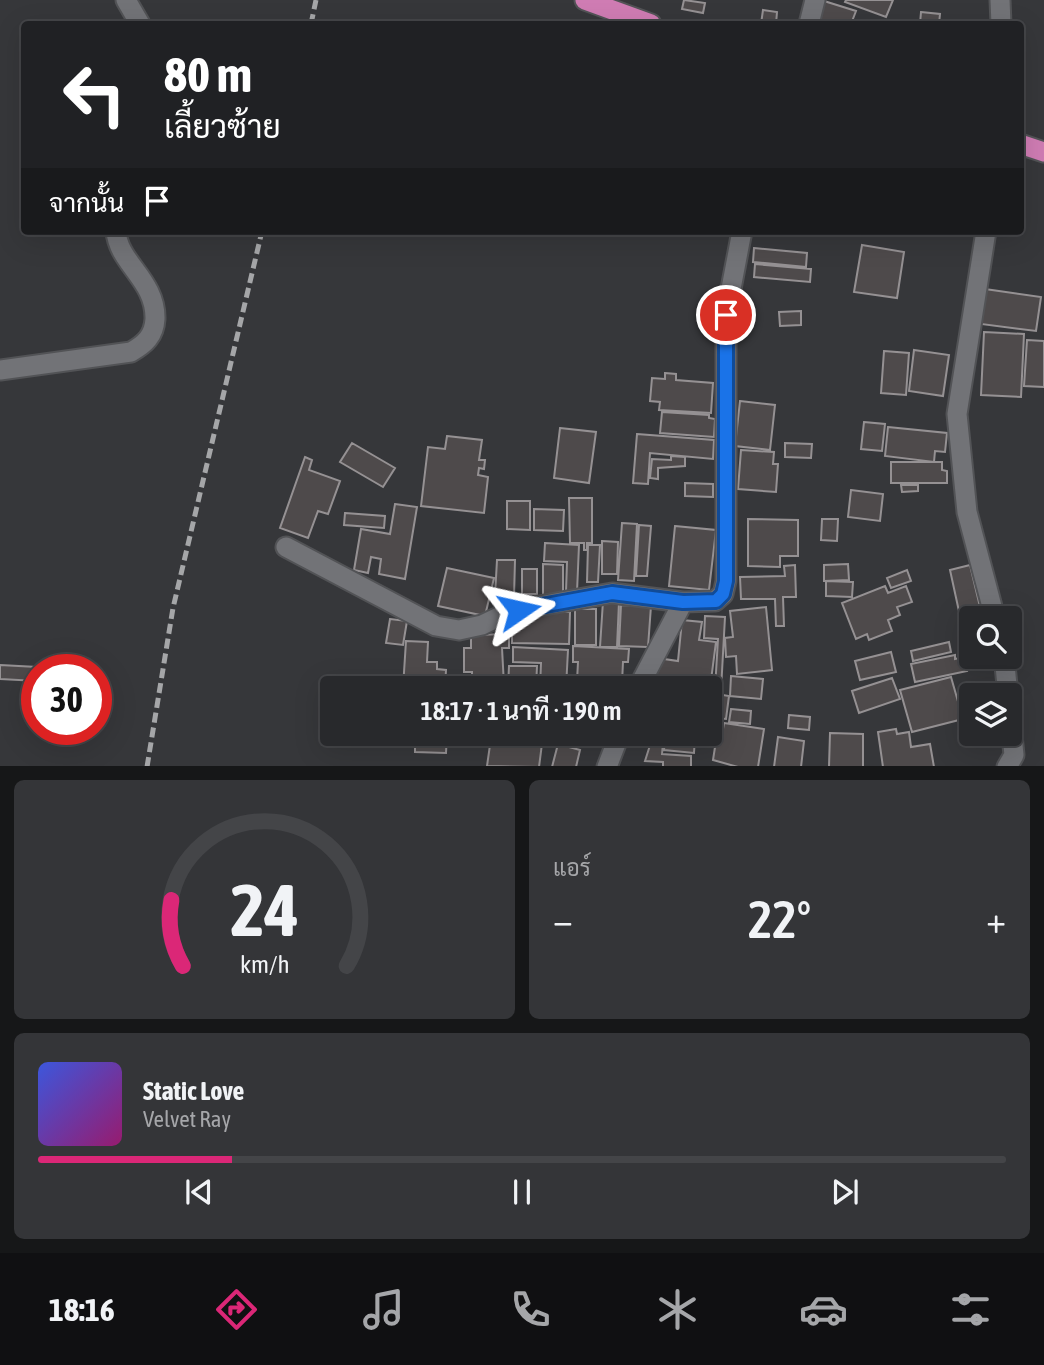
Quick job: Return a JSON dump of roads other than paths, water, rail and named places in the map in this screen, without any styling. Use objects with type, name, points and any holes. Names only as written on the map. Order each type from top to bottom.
[{"type":"highway","points":[[584,0],[643,21]]},
{"type":"highway","points":[[1024,145],[1044,152]]},
{"type":"street","points":[[126,0],[138,21]]},
{"type":"street","points":[[810,21],[815,0]]},
{"type":"street","points":[[1000,0],[1001,21]]},
{"type":"street","points":[[0,370],[121,354],[146,344],[154,326],[155,306],[148,287],[117,242],[116,235]]},
{"type":"street","points":[[286,547],[436,626],[459,630],[482,625],[511,611],[612,593],[683,602],[716,601],[723,594],[726,581],[726,315],[741,235]]},
{"type":"street","points":[[985,235],[957,414],[967,512],[992,606]]},
{"type":"street","points":[[644,676],[683,602]]},
{"type":"street","points":[[607,766],[615,746]]},
{"type":"street","points":[[1007,766],[1014,755],[1013,746]]},
{"type":"railway","points":[[312,21],[316,0]]},
{"type":"railway","points":[[147,766],[173,608],[261,235]]}]
